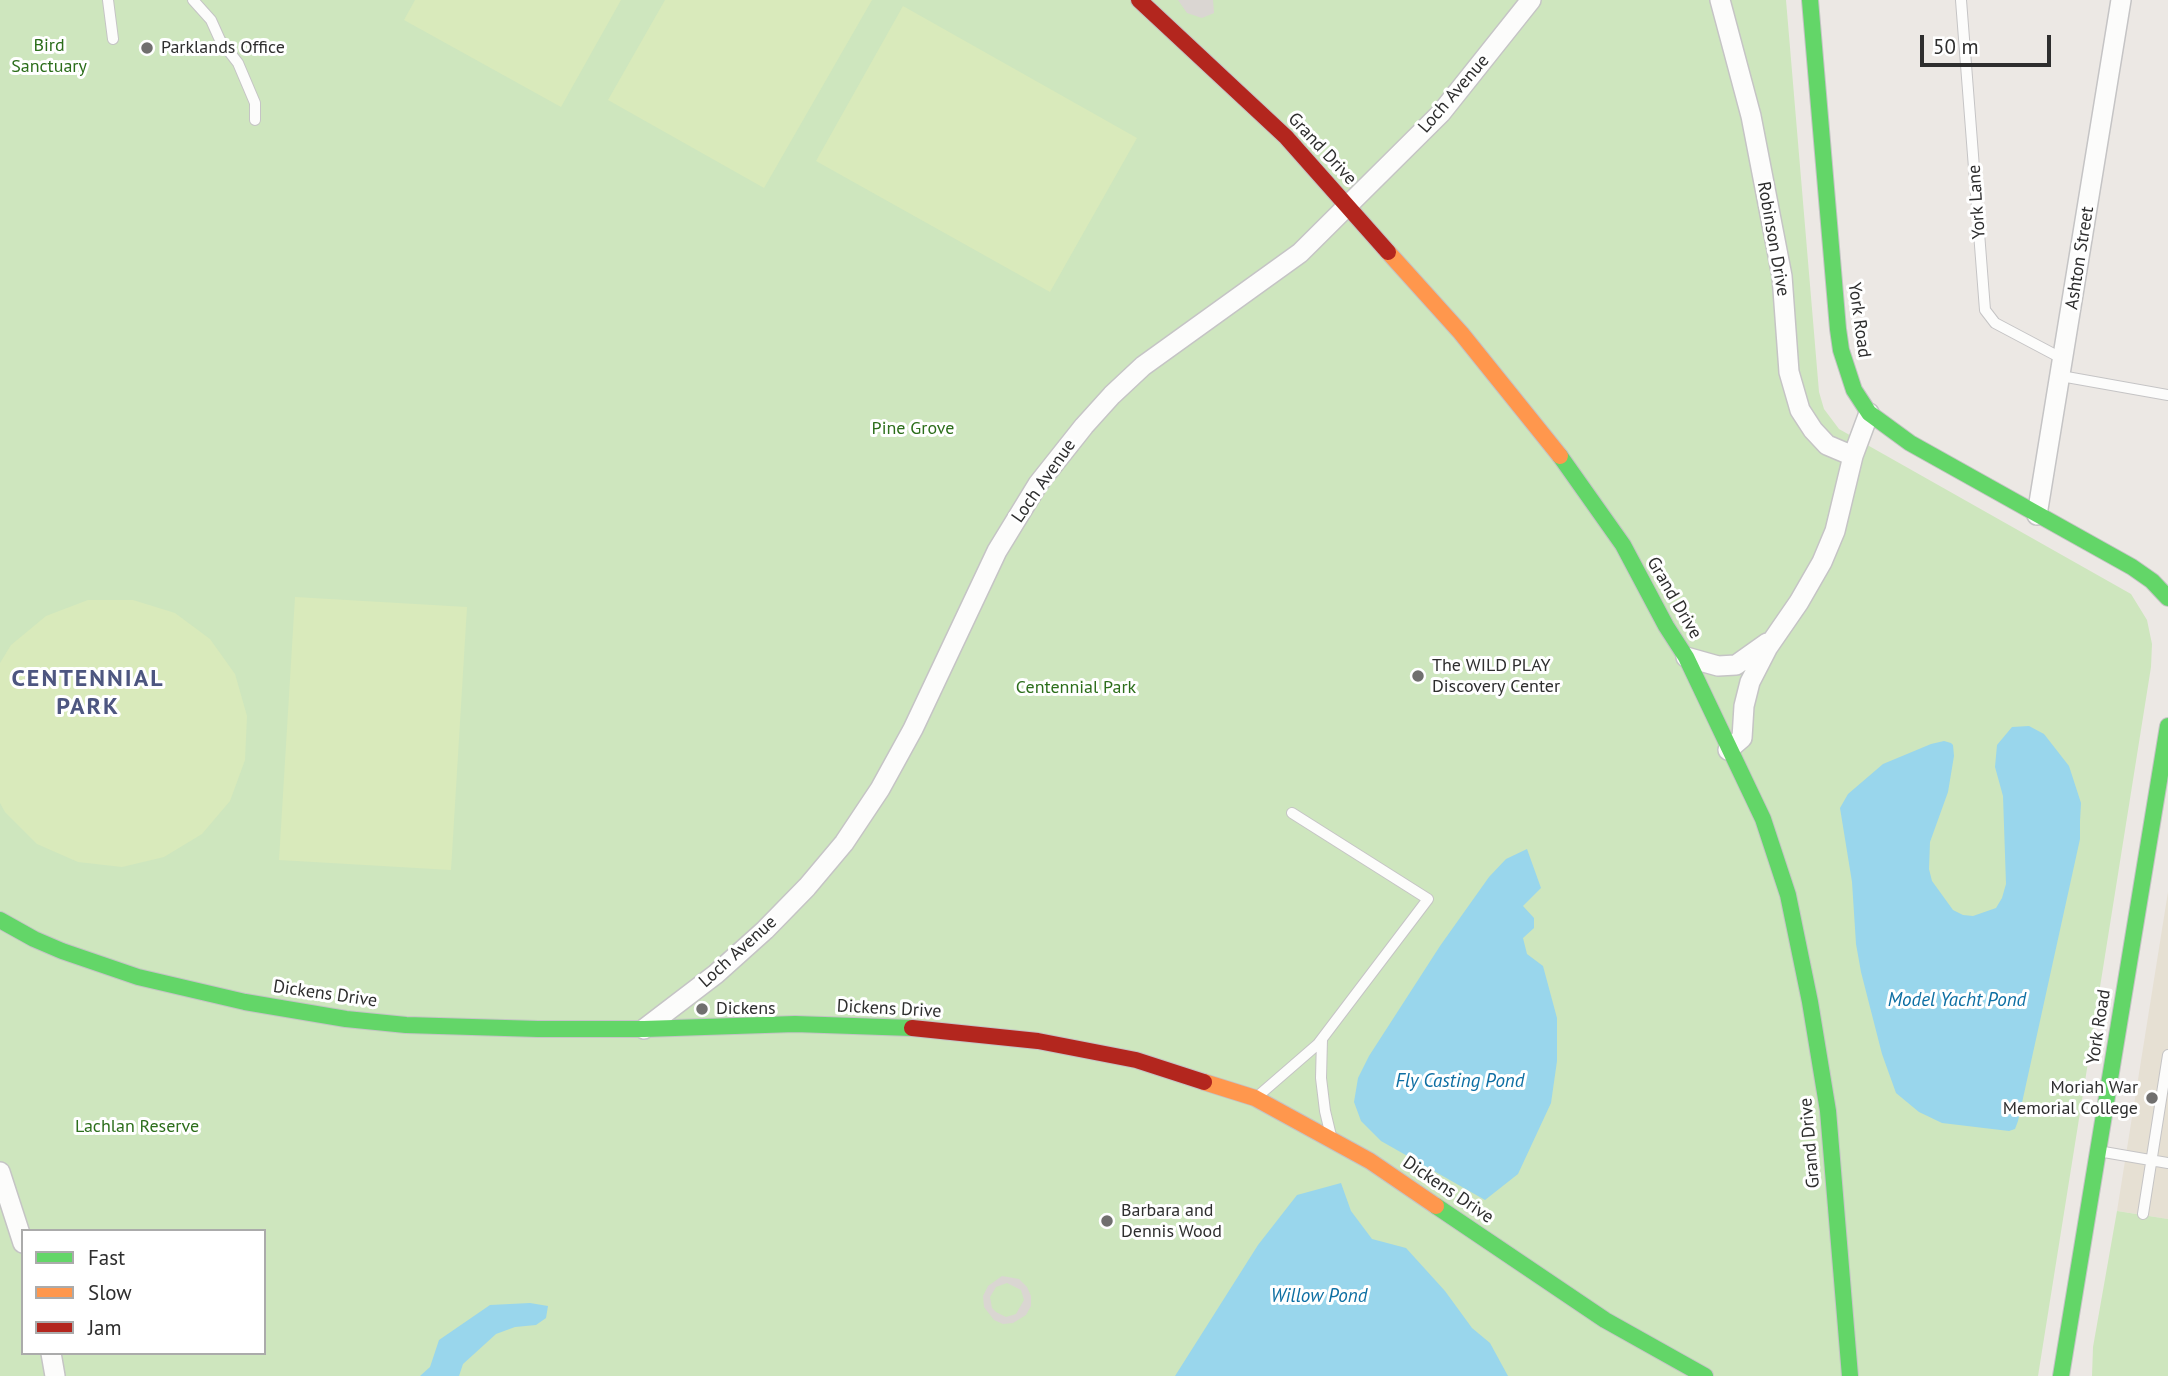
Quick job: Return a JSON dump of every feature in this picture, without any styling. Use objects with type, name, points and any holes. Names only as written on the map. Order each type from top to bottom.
[{"type":"street","name":"Grand Drive","points":[[1139,0],[1286,137],[1461,333],[1570,468],[1623,545],[1666,626],[1686,657],[1763,819],[1788,895],[1810,1002],[1828,1111],[1850,1376]]},
{"type":"street","name":"Loch Avenue","points":[[644,1029],[716,974],[765,930],[807,887],[844,843],[880,789],[913,729],[997,551],[1038,484],[1084,426],[1112,394],[1143,366],[1300,253],[1441,113],[1531,0]]},
{"type":"street","name":"Robinson Drive","points":[[1720,0],[1751,116],[1782,276],[1789,372],[1800,410],[1813,430],[1828,445],[1853,456]]},
{"type":"street","name":"York Road","points":[[1810,0],[1841,350],[1854,390],[1869,413],[1910,443],[2132,567],[2152,581],[2168,598]]},
{"type":"street","name":"Ashton Street","points":[[2037,515],[2121,0]]},
{"type":"street","points":[[1728,750],[1742,738],[1744,706],[1750,682],[1768,647],[1787,622],[1822,562],[1835,531],[1853,456],[1869,413]]},
{"type":"street","points":[[1686,657],[1718,666],[1735,665],[1765,644],[1787,622]]},
{"type":"street","name":"York Road","points":[[2061,1376],[2098,1151],[2156,849],[2168,726]]},
{"type":"street","name":"Dickens Drive","points":[[0,920],[34,939],[99,965],[187,989],[307,1013],[406,1025],[644,1029],[807,1024],[910,1028],[998,1036],[1109,1053],[1255,1098],[1370,1161],[1605,1320],[1705,1376]]},
{"type":"street","points":[[0,1171],[21,1237]]},
{"type":"street","points":[[51,1355],[55,1376]]},
{"type":"lane","points":[[108,0],[113,39]]},
{"type":"lane","points":[[193,0],[211,20],[220,40],[238,63],[255,103],[255,120]]},
{"type":"lane","name":"York Lane","points":[[1961,0],[1985,310],[1995,323],[2062,367],[2168,395]]},
{"type":"lane","points":[[1255,1098],[1322,1039],[1428,899],[1292,813]]},
{"type":"lane","points":[[1322,1039],[1321,1078],[1332,1140]]},
{"type":"lane","points":[[2143,1214],[2168,1055]]},
{"type":"lane","points":[[2098,1151],[2168,1163]]},
{"type":"shaded area","points":[[1178,0],[1213,0],[1214,13],[1202,18],[1187,13]]},
{"type":"shaded area","name":"Moriah War Memorial College","points":[[2168,892],[2168,1219],[2117,1211]]},
{"type":"shaded area","points":[[1002,1276],[1019,1279],[1031,1296],[1031,1306],[1026,1315],[1013,1323],[1003,1324],[994,1320],[984,1307],[983,1296],[988,1286]],"holes":[[[1007,1283],[1021,1290],[1024,1300],[1016,1314],[1006,1317],[992,1308],[990,1297],[996,1287]]]},
{"type":"green space","name":"Centennial Park","points":[[0,0],[1786,0],[1819,392],[1824,409],[1839,429],[2131,594],[2147,620],[2152,644],[2151,667],[2038,1376],[0,1376]]},
{"type":"green space","points":[[415,0],[621,0],[561,107],[404,20]]},
{"type":"green space","points":[[665,0],[872,0],[764,188],[608,100]]},
{"type":"green space","points":[[903,6],[1137,138],[1050,292],[816,161]]},
{"type":"green space","points":[[295,597],[467,607],[451,870],[279,860]]},
{"type":"green space","points":[[88,600],[133,600],[175,613],[210,639],[235,674],[247,716],[245,760],[230,801],[202,834],[164,857],[122,867],[78,862],[37,844],[5,812],[0,803],[0,663],[11,645],[46,616]]},
{"type":"green space","points":[[2117,1211],[2168,1219],[2168,1376],[2092,1376],[2093,1347]]},
{"type":"water","name":"Model Yacht Pond","points":[[2029,726],[2044,734],[2069,766],[2081,803],[2080,839],[2015,1129],[2009,1131],[1942,1123],[1919,1112],[1896,1093],[1882,1054],[1856,944],[1852,882],[1840,808],[1848,794],[1883,764],[1931,744],[1944,741],[1951,743],[1954,756],[1948,792],[1930,842],[1929,869],[1932,881],[1953,910],[1963,915],[1973,916],[1996,908],[2006,884],[2003,796],[1995,767],[1997,745],[2012,727]]},
{"type":"water","name":"Fly Casting Pond","points":[[1527,849],[1541,888],[1523,906],[1534,918],[1534,928],[1523,938],[1527,954],[1543,966],[1557,1018],[1557,1061],[1551,1103],[1518,1174],[1485,1200],[1381,1141],[1361,1121],[1354,1102],[1358,1078],[1369,1056],[1440,946],[1489,877],[1506,859]]},
{"type":"water","name":"Willow Pond","points":[[1341,1183],[1351,1211],[1372,1239],[1406,1248],[1445,1291],[1472,1328],[1490,1343],[1508,1376],[1175,1376],[1258,1245],[1297,1195]]},
{"type":"water","points":[[530,1303],[548,1306],[546,1318],[536,1325],[515,1327],[496,1334],[463,1364],[459,1376],[420,1376],[430,1367],[439,1340],[490,1305]]},
{"type":"traffic: fast","points":[[1810,0],[1838,329],[1841,350],[1854,390],[1869,413],[1910,443],[2132,567],[2152,581],[2168,598]]},
{"type":"traffic: fast","points":[[1560,456],[1623,545],[1666,626],[1686,657],[1763,819],[1788,895],[1810,1002],[1828,1111],[1850,1376]]},
{"type":"traffic: fast","points":[[2061,1376],[2168,726]]},
{"type":"traffic: fast","points":[[0,920],[62,951],[138,977],[245,1002],[346,1019],[406,1025],[538,1029],[795,1024],[912,1028]]},
{"type":"traffic: fast","points":[[1436,1206],[1605,1320],[1705,1376]]},
{"type":"traffic: slow","points":[[1388,252],[1461,333],[1560,456]]},
{"type":"traffic: slow","points":[[1204,1082],[1255,1098],[1370,1161],[1436,1206]]},
{"type":"traffic: jam","points":[[1139,0],[1286,137],[1388,252]]},
{"type":"traffic: jam","points":[[912,1028],[1038,1041],[1136,1060],[1204,1082]]},
{"type":"place","name":"Parklands Office","points":[[147,48]]},
{"type":"place","name":"The WILD PLAY Discovery Center","points":[[1418,676]]},
{"type":"place","name":"Dickens","points":[[702,1009]]},
{"type":"place","name":"Moriah War Memorial College","points":[[2152,1098]]},
{"type":"place","name":"Barbara and Dennis Wood","points":[[1107,1221]]},
{"type":"district","name":"CENTENNIAL PARK","points":[[88,693]]},
{"type":"park label","name":"Bird Sanctuary","points":[[49,56]]},
{"type":"park label","name":"Pine Grove","points":[[913,429]]},
{"type":"park label","name":"Lachlan Reserve","points":[[137,1127]]}]
